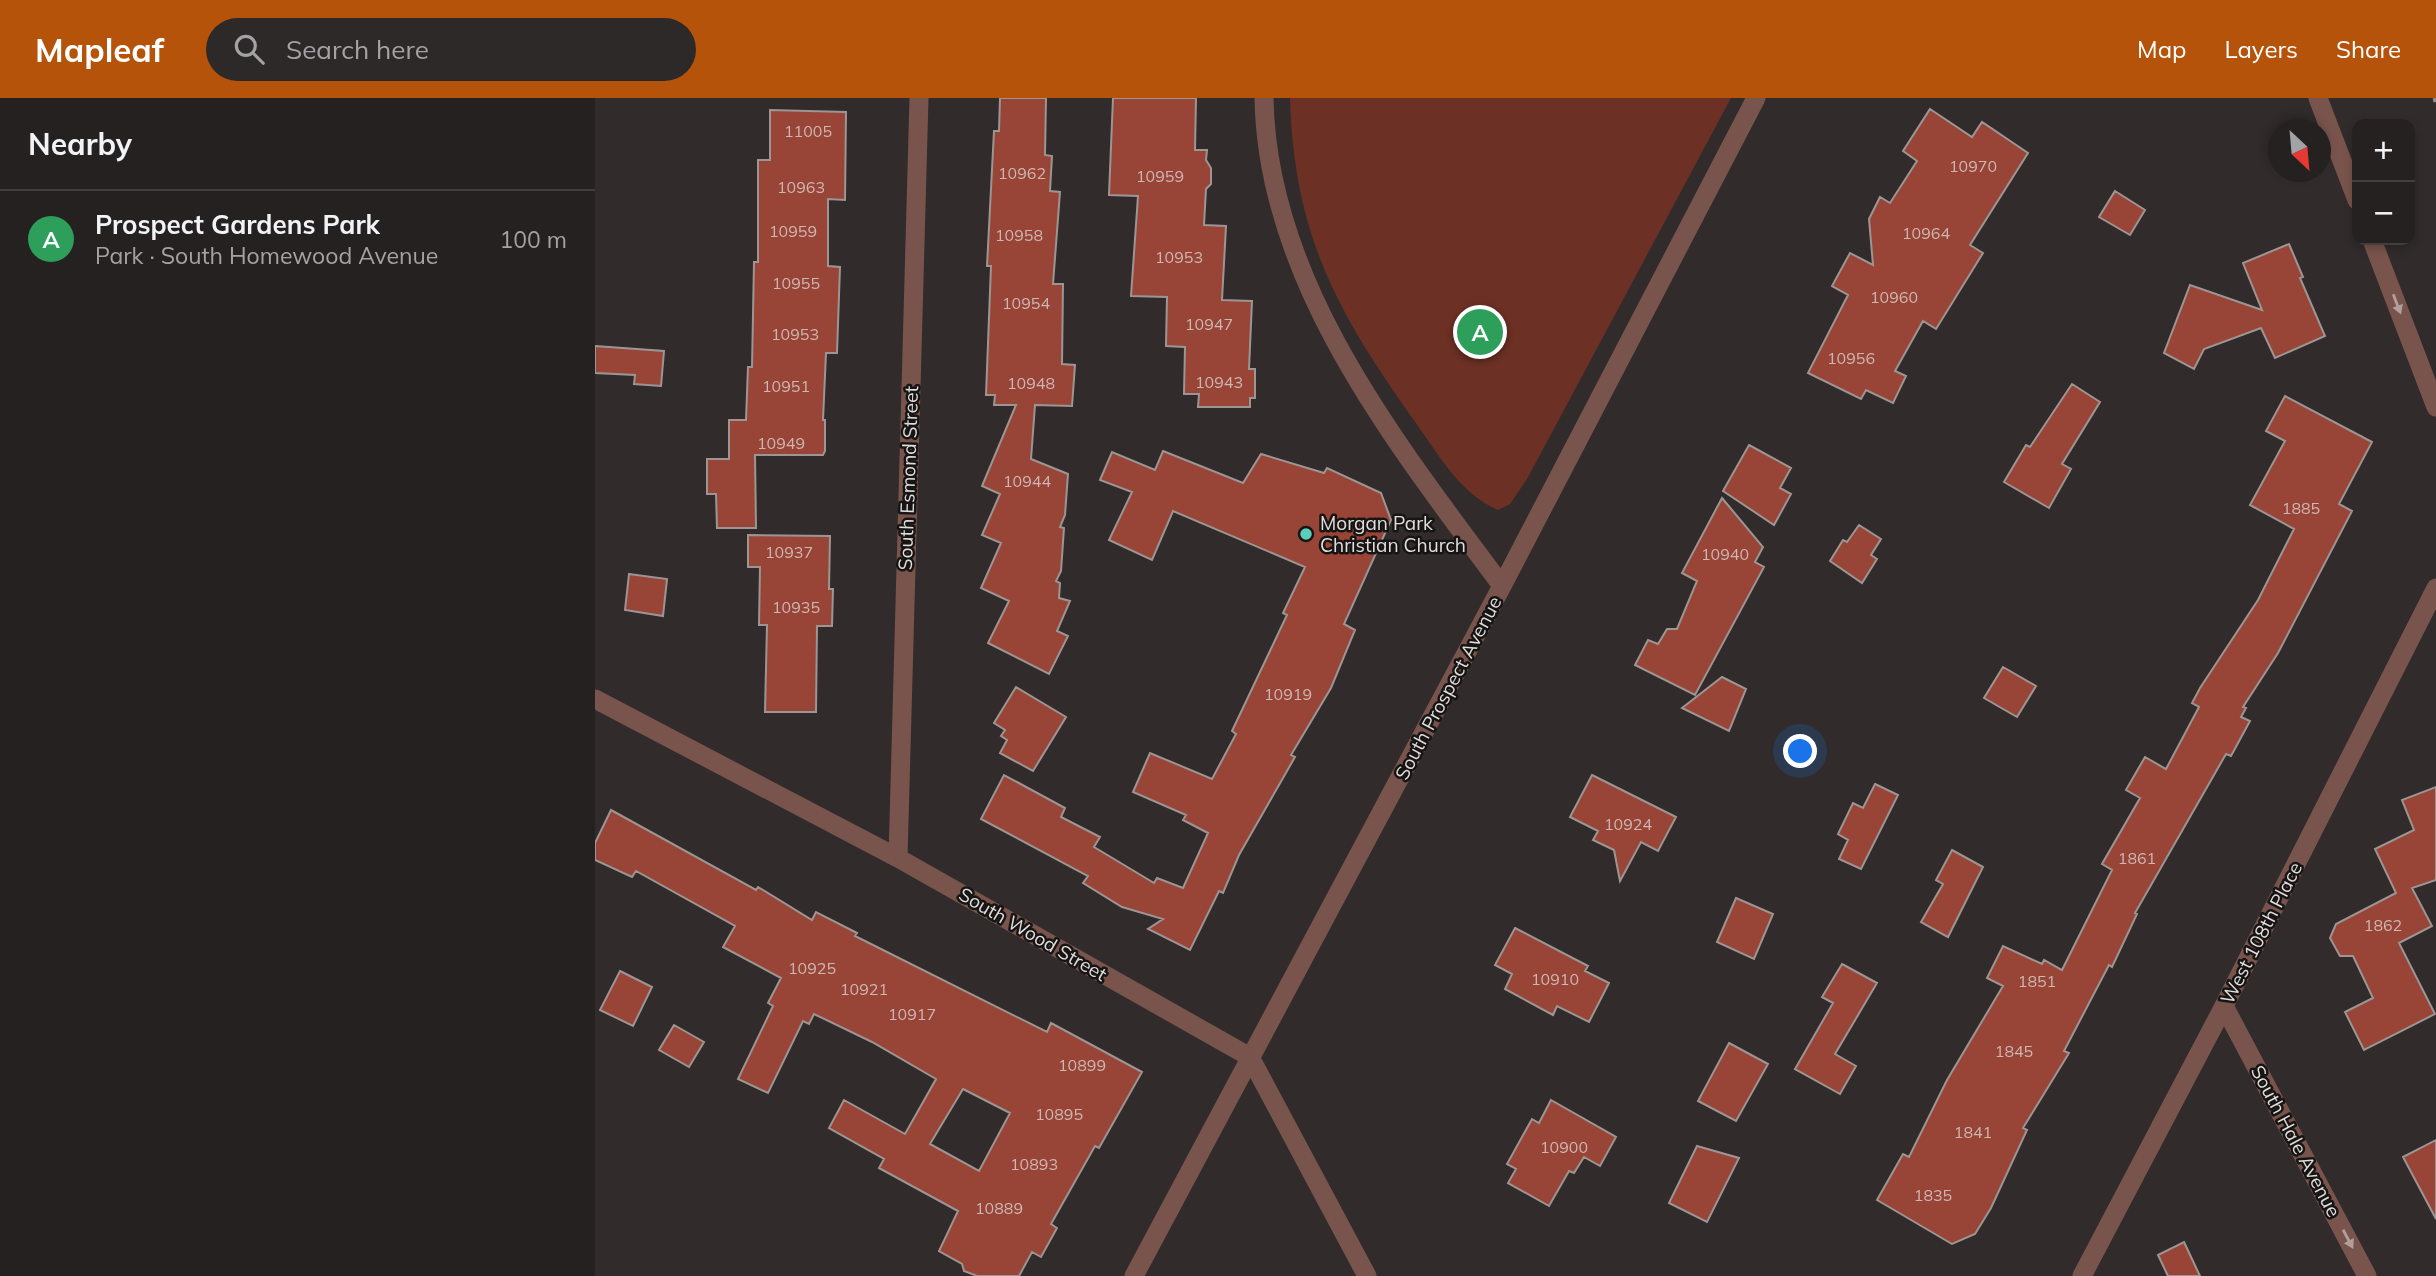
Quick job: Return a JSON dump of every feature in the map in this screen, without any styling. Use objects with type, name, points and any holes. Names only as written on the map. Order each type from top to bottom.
[{"type":"street","name":"South Esmond Street","points":[[898,858],[919,98]]},
{"type":"street","points":[[1264,98],[1265,131],[1280,209],[1303,280],[1336,345],[1502,586]]},
{"type":"street","name":"South Prospect Avenue","points":[[1135,1276],[1502,586],[1755,98]]},
{"type":"street","points":[[2318,98],[2352,187]]},
{"type":"street","points":[[2374,245],[2436,407]]},
{"type":"street","name":"West 108th Place","points":[[2082,1276],[2224,1006],[2436,588]]},
{"type":"street","name":"South Wood Street","points":[[595,699],[898,858],[1250,1057]]},
{"type":"street","name":"South Hale Avenue","points":[[2224,1006],[2367,1276]]},
{"type":"street","points":[[1250,1057],[1367,1276]]},
{"type":"shaded area","points":[[1290,98],[1731,98],[1527,479],[1510,504],[1498,510],[1473,494],[1452,474],[1390,386],[1344,310],[1311,234],[1293,148]]},
{"type":"building","points":[[1000,98],[1046,98],[1045,155],[1052,156],[1050,191],[1060,192],[1053,284],[1063,284],[1062,364],[1075,365],[1072,406],[1035,405],[1031,459],[1068,474],[1065,515],[1060,527],[1064,528],[1061,571],[1056,581],[1060,583],[1059,598],[1070,601],[1057,631],[1068,636],[1049,674],[988,643],[1009,601],[981,588],[1001,543],[982,535],[1000,494],[982,486],[1016,405],[994,405],[995,395],[986,395],[991,266],[987,266],[994,131],[999,131]]},
{"type":"building","points":[[1113,98],[1196,98],[1195,150],[1207,150],[1206,160],[1211,168],[1211,184],[1206,189],[1204,225],[1226,226],[1222,300],[1252,301],[1249,369],[1255,369],[1255,398],[1250,398],[1250,407],[1198,407],[1199,394],[1184,394],[1185,347],[1166,346],[1167,297],[1131,296],[1138,196],[1109,195]]},
{"type":"building","points":[[1930,109],[1972,137],[1982,122],[2028,153],[1970,245],[1983,253],[1936,329],[1923,321],[1895,371],[1906,376],[1893,403],[1866,390],[1861,399],[1808,373],[1848,295],[1832,286],[1850,253],[1873,265],[1869,219],[1880,197],[1890,203],[1917,161],[1903,151]]},
{"type":"building","points":[[770,110],[846,112],[845,200],[828,199],[828,266],[840,267],[837,353],[826,353],[823,420],[825,451],[823,455],[755,455],[756,528],[717,528],[716,494],[707,494],[707,459],[729,459],[729,420],[746,420],[748,367],[752,367],[754,262],[758,262],[758,160],[770,160]]},
{"type":"building","points":[[2115,191],[2145,210],[2130,235],[2099,217]]},
{"type":"building","points":[[2289,244],[2303,277],[2300,278],[2325,336],[2275,358],[2261,328],[2204,349],[2194,369],[2164,353],[2190,285],[2262,310],[2243,263]]},
{"type":"building","points":[[595,346],[664,351],[661,386],[634,384],[635,375],[595,373]]},
{"type":"building","points":[[2072,384],[2100,402],[2062,464],[2071,469],[2049,508],[2004,482],[2026,445],[2030,447]]},
{"type":"building","points":[[2285,396],[2372,442],[2339,504],[2352,511],[2278,653],[2243,707],[2246,708],[2241,717],[2250,721],[2231,756],[2226,754],[2135,913],[2137,914],[2112,967],[2109,965],[2064,1051],[2069,1053],[2023,1128],[2027,1130],[1991,1208],[1975,1234],[1952,1244],[1877,1200],[1903,1154],[1909,1157],[1947,1080],[2003,986],[1987,978],[2003,946],[2042,964],[2044,960],[2062,970],[2112,870],[2102,864],[2140,798],[2126,790],[2145,757],[2166,769],[2199,707],[2192,703],[2200,688],[2258,600],[2294,529],[2250,505],[2285,441],[2266,431]]},
{"type":"building","points":[[1749,445],[1791,468],[1780,488],[1791,494],[1774,525],[1723,491]]},
{"type":"building","points":[[1163,451],[1243,483],[1261,454],[1324,473],[1327,468],[1381,493],[1391,520],[1344,624],[1355,630],[1331,688],[1291,755],[1295,757],[1239,855],[1223,893],[1219,891],[1190,950],[1148,929],[1163,919],[1122,907],[1083,883],[1088,876],[981,819],[1004,775],[1065,808],[1061,817],[1100,837],[1094,847],[1154,883],[1157,878],[1183,888],[1208,833],[1183,820],[1186,815],[1133,792],[1150,753],[1212,779],[1236,734],[1232,731],[1287,615],[1283,613],[1305,567],[1173,511],[1152,560],[1109,540],[1132,492],[1100,480],[1112,452],[1155,470]]},
{"type":"building","points":[[1722,498],[1763,547],[1755,562],[1764,567],[1695,695],[1635,665],[1648,640],[1658,644],[1667,629],[1677,629],[1697,581],[1682,573]]},
{"type":"building","points":[[1859,525],[1881,539],[1871,555],[1877,559],[1862,583],[1830,561],[1843,540],[1847,542]]},
{"type":"building","points":[[748,535],[830,536],[829,589],[833,589],[832,626],[817,626],[816,712],[765,712],[767,625],[759,625],[760,567],[748,567]]},
{"type":"building","points":[[629,574],[667,579],[663,616],[625,610]]},
{"type":"building","points":[[2003,667],[2036,686],[2017,717],[1984,698]]},
{"type":"building","points":[[1722,677],[1746,689],[1729,731],[1682,708]]},
{"type":"building","points":[[1016,687],[1066,717],[1033,771],[1000,753],[1007,740],[1001,736],[1005,730],[994,723]]},
{"type":"building","points":[[1592,775],[1676,817],[1658,851],[1641,842],[1620,881],[1614,850],[1593,840],[1598,831],[1570,817]]},
{"type":"building","points":[[1875,784],[1898,795],[1861,869],[1839,859],[1848,840],[1838,834],[1853,803],[1863,808]]},
{"type":"building","points":[[2436,787],[2436,880],[2412,888],[2432,926],[2399,943],[2435,1014],[2364,1050],[2345,1012],[2373,998],[2353,956],[2340,956],[2330,938],[2336,924],[2396,893],[2375,849],[2414,830],[2402,800]]},
{"type":"building","points":[[611,810],[756,890],[758,887],[812,920],[816,912],[857,933],[855,936],[1047,1032],[1051,1023],[1142,1072],[1099,1148],[1095,1146],[1051,1224],[1057,1228],[1041,1257],[1032,1252],[1019,1276],[977,1276],[964,1271],[962,1264],[939,1251],[958,1211],[879,1168],[884,1159],[829,1128],[844,1100],[905,1134],[936,1079],[872,1042],[814,1014],[809,1024],[803,1021],[768,1093],[738,1079],[773,1006],[768,1003],[781,978],[723,947],[735,926],[636,871],[632,877],[595,860],[595,843]],"holes":[[[963,1089],[1010,1113],[979,1171],[930,1144]]]},
{"type":"building","points":[[1952,850],[1983,867],[1948,937],[1921,922],[1943,884],[1936,880]]},
{"type":"building","points":[[1736,898],[1773,914],[1754,959],[1717,942]]},
{"type":"building","points":[[1515,928],[1588,966],[1585,971],[1609,983],[1589,1022],[1557,1006],[1553,1015],[1505,989],[1512,974],[1495,965]]},
{"type":"building","points":[[1842,964],[1877,983],[1835,1054],[1856,1066],[1840,1094],[1795,1069],[1833,1003],[1822,997]]},
{"type":"building","points":[[620,971],[652,987],[633,1026],[600,1010]]},
{"type":"building","points":[[674,1025],[704,1042],[689,1067],[659,1050]]},
{"type":"building","points":[[1729,1043],[1768,1064],[1736,1121],[1698,1101]]},
{"type":"building","points":[[1551,1100],[1616,1137],[1600,1166],[1584,1157],[1574,1173],[1569,1171],[1549,1206],[1508,1183],[1516,1169],[1507,1164],[1532,1119],[1539,1123]]},
{"type":"building","points":[[2436,1140],[2436,1219],[2403,1157]]},
{"type":"building","points":[[1697,1146],[1739,1158],[1707,1222],[1669,1203]]},
{"type":"building","points":[[2184,1242],[2200,1276],[2168,1276],[2158,1255]]},
{"type":"railway","points":[[2435,98],[2436,102]]},
{"type":"place","name":"Prospect Gardens Park","points":[[1480,332]]},
{"type":"place","name":"Morgan Park Christian Church","points":[[1306,534]]}]
